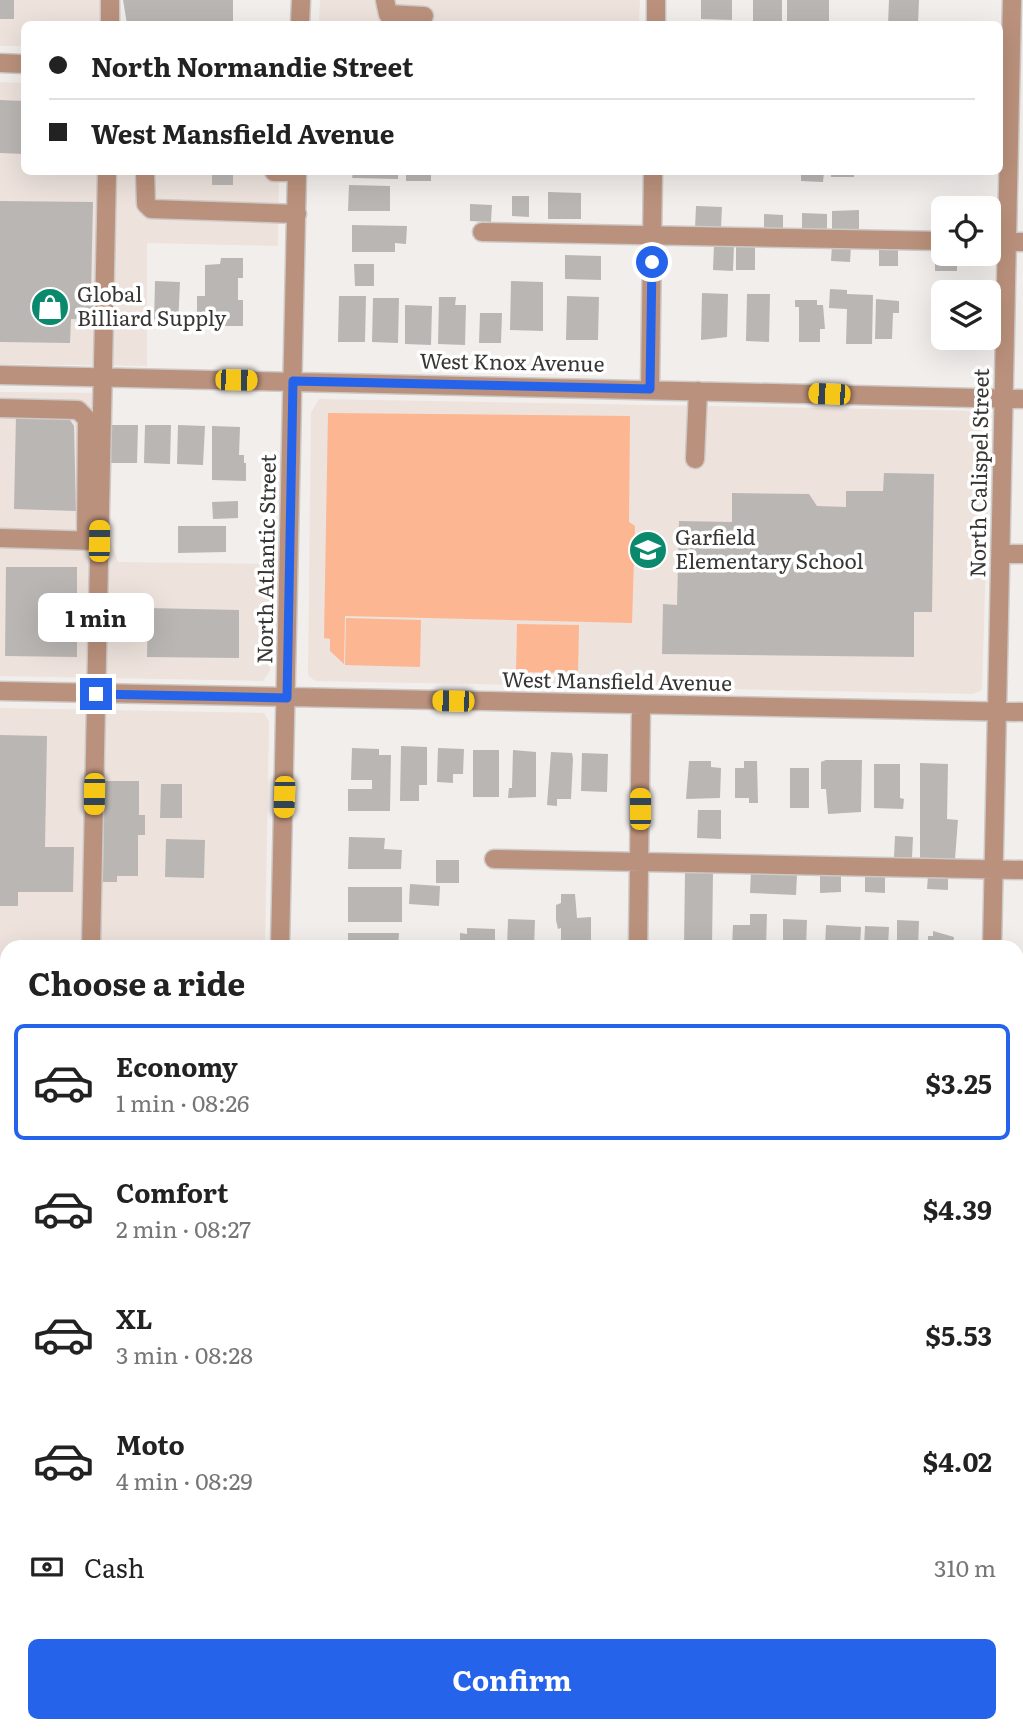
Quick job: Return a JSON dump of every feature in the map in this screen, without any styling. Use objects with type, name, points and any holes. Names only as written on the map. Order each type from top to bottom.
[{"type":"street","points":[[110,0],[110,21]]},
{"type":"street","points":[[300,21],[301,0]]},
{"type":"street","points":[[385,0],[388,14],[424,16]]},
{"type":"street","points":[[656,0],[656,21]]},
{"type":"street","name":"North Calispel Street","points":[[992,940],[1004,398],[1015,242],[1012,0]]},
{"type":"street","points":[[0,64],[21,64]]},
{"type":"street","points":[[92,541],[102,377],[107,175]]},
{"type":"street","points":[[145,175],[146,204],[151,209],[297,214]]},
{"type":"street","name":"North Atlantic Street","points":[[281,940],[298,175]]},
{"type":"street","points":[[650,389],[653,175]]},
{"type":"street","points":[[482,232],[931,241]]},
{"type":"street","name":"West Knox Avenue","points":[[0,375],[1023,399]]},
{"type":"street","points":[[695,459],[698,391]]},
{"type":"street","points":[[0,408],[78,410],[87,419],[96,694],[92,940]]},
{"type":"street","points":[[0,538],[92,541]]},
{"type":"street","points":[[1002,554],[1023,554]]},
{"type":"street","name":"West Mansfield Avenue","points":[[0,691],[1023,712]]},
{"type":"street","points":[[638,940],[641,705]]},
{"type":"street","points":[[494,859],[1023,870]]},
{"type":"shaded area","points":[[0,0],[117,0],[117,21],[21,21],[21,46],[0,46]]},
{"type":"shaded area","points":[[320,0],[640,0],[639,21],[319,21]]},
{"type":"shaded area","points":[[0,82],[21,83],[21,175],[279,175],[278,246],[147,243],[147,366],[0,364]]},
{"type":"shaded area","points":[[0,392],[112,393],[109,537],[118,562],[273,564],[270,670],[263,681],[0,676]]},
{"type":"shaded area","name":"Garfield Elementary School","points":[[319,399],[979,411],[990,424],[982,690],[973,694],[315,681],[308,675],[311,413]]},
{"type":"shaded area","points":[[328,413],[630,416],[629,522],[635,526],[632,623],[345,616],[344,664],[330,651],[330,639],[324,638]]},
{"type":"shaded area","points":[[346,618],[421,620],[420,667],[345,665]]},
{"type":"shaded area","points":[[517,624],[579,625],[578,673],[516,672]]},
{"type":"shaded area","points":[[0,708],[264,713],[269,722],[265,940],[0,940]]},
{"type":"building","points":[[0,0],[14,0],[14,19],[0,19]]},
{"type":"building","points":[[123,0],[233,0],[233,21],[126,21]]},
{"type":"building","points":[[701,0],[732,0],[732,20],[701,19]]},
{"type":"building","points":[[753,0],[782,0],[782,21],[753,21]]},
{"type":"building","points":[[787,0],[829,0],[829,21],[787,21]]},
{"type":"building","points":[[889,0],[919,0],[918,21],[888,21]]},
{"type":"building","points":[[0,100],[21,101],[21,154],[0,153]]},
{"type":"building","points":[[212,175],[233,175],[233,185],[212,185]]},
{"type":"building","points":[[352,175],[398,175],[398,179],[352,178]]},
{"type":"building","points":[[406,175],[431,175],[431,181],[406,181]]},
{"type":"building","points":[[801,175],[824,175],[823,182],[801,181]]},
{"type":"building","points":[[831,175],[854,175],[854,177]]},
{"type":"building","points":[[349,185],[390,186],[390,211],[348,211]]},
{"type":"building","points":[[548,192],[581,193],[581,219],[548,219]]},
{"type":"building","points":[[512,196],[529,196],[529,217],[512,216]]},
{"type":"building","points":[[0,201],[93,202],[91,295],[99,295],[99,320],[71,319],[70,343],[0,342]]},
{"type":"building","points":[[470,204],[492,205],[491,222],[470,221]]},
{"type":"building","points":[[696,206],[722,207],[721,229],[695,228]]},
{"type":"building","points":[[859,210],[859,231],[832,231],[832,211]]},
{"type":"building","points":[[802,213],[827,214],[827,230],[802,230]]},
{"type":"building","points":[[764,214],[783,215],[783,230],[764,229]]},
{"type":"building","points":[[352,225],[407,226],[406,244],[395,243],[395,252],[352,252]]},
{"type":"building","points":[[736,243],[755,243],[755,270],[736,270]]},
{"type":"building","points":[[714,244],[734,245],[733,271],[713,270]]},
{"type":"building","points":[[832,245],[851,246],[850,262],[831,261]]},
{"type":"building","points":[[879,248],[898,248],[898,266],[879,266]]},
{"type":"building","points":[[565,255],[601,256],[601,280],[565,279]]},
{"type":"building","points":[[221,258],[243,258],[243,278],[238,278],[238,300],[243,300],[243,326],[197,326],[197,296],[205,296],[205,265],[220,264]]},
{"type":"building","points":[[354,264],[374,264],[374,286],[355,286]]},
{"type":"building","points":[[935,266],[957,266],[957,271],[935,271]]},
{"type":"building","points":[[155,281],[180,282],[178,325],[154,324]]},
{"type":"building","points":[[511,281],[543,282],[543,331],[510,330]]},
{"type":"building","points":[[830,289],[847,290],[847,294],[873,295],[872,344],[846,344],[847,309],[829,308]]},
{"type":"building","points":[[702,293],[728,294],[727,337],[701,340]]},
{"type":"building","points":[[747,294],[770,294],[769,342],[746,341]]},
{"type":"building","points":[[339,296],[366,296],[365,342],[338,342]]},
{"type":"building","points":[[567,296],[599,297],[598,340],[566,340]]},
{"type":"building","points":[[439,297],[456,297],[455,305],[466,305],[465,345],[438,344]]},
{"type":"building","points":[[373,298],[399,298],[398,343],[372,342]]},
{"type":"building","points":[[876,299],[899,301],[899,313],[893,313],[892,339],[875,339]]},
{"type":"building","points":[[795,300],[817,300],[817,305],[823,305],[825,329],[820,329],[820,342],[799,342],[799,307],[795,307]]},
{"type":"building","points":[[405,305],[432,306],[431,345],[405,344]]},
{"type":"building","points":[[480,313],[502,313],[501,343],[479,343]]},
{"type":"building","points":[[16,415],[68,417],[74,426],[76,511],[14,509]]},
{"type":"building","points":[[111,425],[138,425],[137,463],[111,463]]},
{"type":"building","points":[[145,425],[171,425],[170,464],[144,463]]},
{"type":"building","points":[[178,425],[205,426],[203,465],[177,464]]},
{"type":"building","points":[[212,426],[240,427],[239,455],[244,455],[246,481],[212,480]]},
{"type":"building","points":[[884,473],[934,474],[932,612],[914,612],[914,657],[662,654],[663,604],[677,605],[679,521],[732,522],[732,493],[809,494],[817,506],[846,507],[846,491],[883,491]]},
{"type":"building","points":[[238,501],[238,518],[213,519],[212,502]]},
{"type":"building","points":[[178,526],[226,526],[226,552],[178,553]]},
{"type":"building","points":[[6,567],[77,567],[77,657],[5,656]]},
{"type":"building","points":[[148,608],[239,610],[239,658],[147,657]]},
{"type":"building","points":[[0,735],[47,736],[45,847],[74,847],[73,892],[18,892],[18,906],[0,906]]},
{"type":"building","points":[[401,746],[427,747],[427,785],[419,785],[419,801],[400,801]]},
{"type":"building","points":[[352,748],[379,749],[379,755],[391,755],[390,811],[348,811],[348,789],[372,789],[372,780],[351,780]]},
{"type":"building","points":[[438,748],[464,749],[463,774],[453,774],[453,783],[437,782]]},
{"type":"building","points":[[473,750],[499,750],[499,797],[473,797]]},
{"type":"building","points":[[513,750],[536,752],[536,797],[508,798],[509,788],[512,788]]},
{"type":"building","points":[[551,752],[572,753],[573,759],[571,799],[557,799],[557,806],[547,805]]},
{"type":"building","points":[[582,753],[608,754],[607,792],[581,791]]},
{"type":"building","points":[[862,760],[861,812],[828,814],[826,789],[821,789],[821,762]]},
{"type":"building","points":[[689,761],[711,761],[711,767],[721,768],[720,798],[686,799]]},
{"type":"building","points":[[744,761],[757,761],[758,803],[749,803],[749,798],[735,798],[735,768],[744,768]]},
{"type":"building","points":[[920,763],[948,764],[947,819],[958,820],[955,859],[920,859]]},
{"type":"building","points":[[874,764],[900,764],[900,798],[904,799],[903,809],[874,808]]},
{"type":"building","points":[[790,768],[809,768],[809,808],[790,808]]},
{"type":"building","points":[[104,781],[139,781],[139,815],[145,815],[145,835],[138,835],[138,876],[117,876],[117,882],[103,882]]},
{"type":"building","points":[[161,784],[182,784],[182,818],[160,818]]},
{"type":"building","points":[[698,810],[721,810],[721,839],[697,838]]},
{"type":"building","points":[[895,836],[913,837],[912,858],[894,857]]},
{"type":"building","points":[[349,837],[385,838],[384,849],[402,850],[401,869],[348,869]]},
{"type":"building","points":[[166,839],[205,840],[204,878],[165,877]]},
{"type":"building","points":[[436,860],[459,860],[459,883],[436,883]]},
{"type":"building","points":[[751,871],[797,875],[796,895],[750,893]]},
{"type":"building","points":[[685,872],[713,872],[712,940],[684,940]]},
{"type":"building","points":[[820,873],[841,873],[841,892],[820,893]]},
{"type":"building","points":[[865,875],[885,875],[885,893],[865,892]]},
{"type":"building","points":[[928,876],[948,877],[948,890],[927,889]]},
{"type":"building","points":[[410,884],[440,886],[439,906],[409,904]]},
{"type":"building","points":[[348,887],[402,887],[402,922],[348,922]]},
{"type":"building","points":[[561,894],[575,894],[577,918],[591,917],[591,940],[561,940],[561,928],[558,929],[556,920],[556,905],[561,903]]},
{"type":"building","points":[[750,914],[767,914],[766,940],[732,940],[733,925],[750,925]]},
{"type":"building","points":[[508,919],[535,920],[534,940],[507,940]]},
{"type":"building","points":[[783,919],[807,920],[806,940],[783,940]]},
{"type":"building","points":[[897,920],[919,921],[918,940],[897,940]]},
{"type":"building","points":[[826,925],[861,927],[860,940],[825,940]]},
{"type":"building","points":[[865,926],[889,927],[888,940],[864,940]]},
{"type":"building","points":[[467,928],[495,929],[495,940],[460,940],[460,933],[467,934]]},
{"type":"building","points":[[933,931],[954,937],[954,940],[928,940],[928,936],[933,936]]},
{"type":"building","points":[[348,933],[399,933],[398,940],[348,940]]},
{"type":"place","name":"Global Billiard Supply","points":[[50,307]]},
{"type":"place","name":"Garfield Elementary School","points":[[648,550]]},
{"type":"route","points":[[96,694],[287,698],[293,381],[650,389],[652,262]]}]
